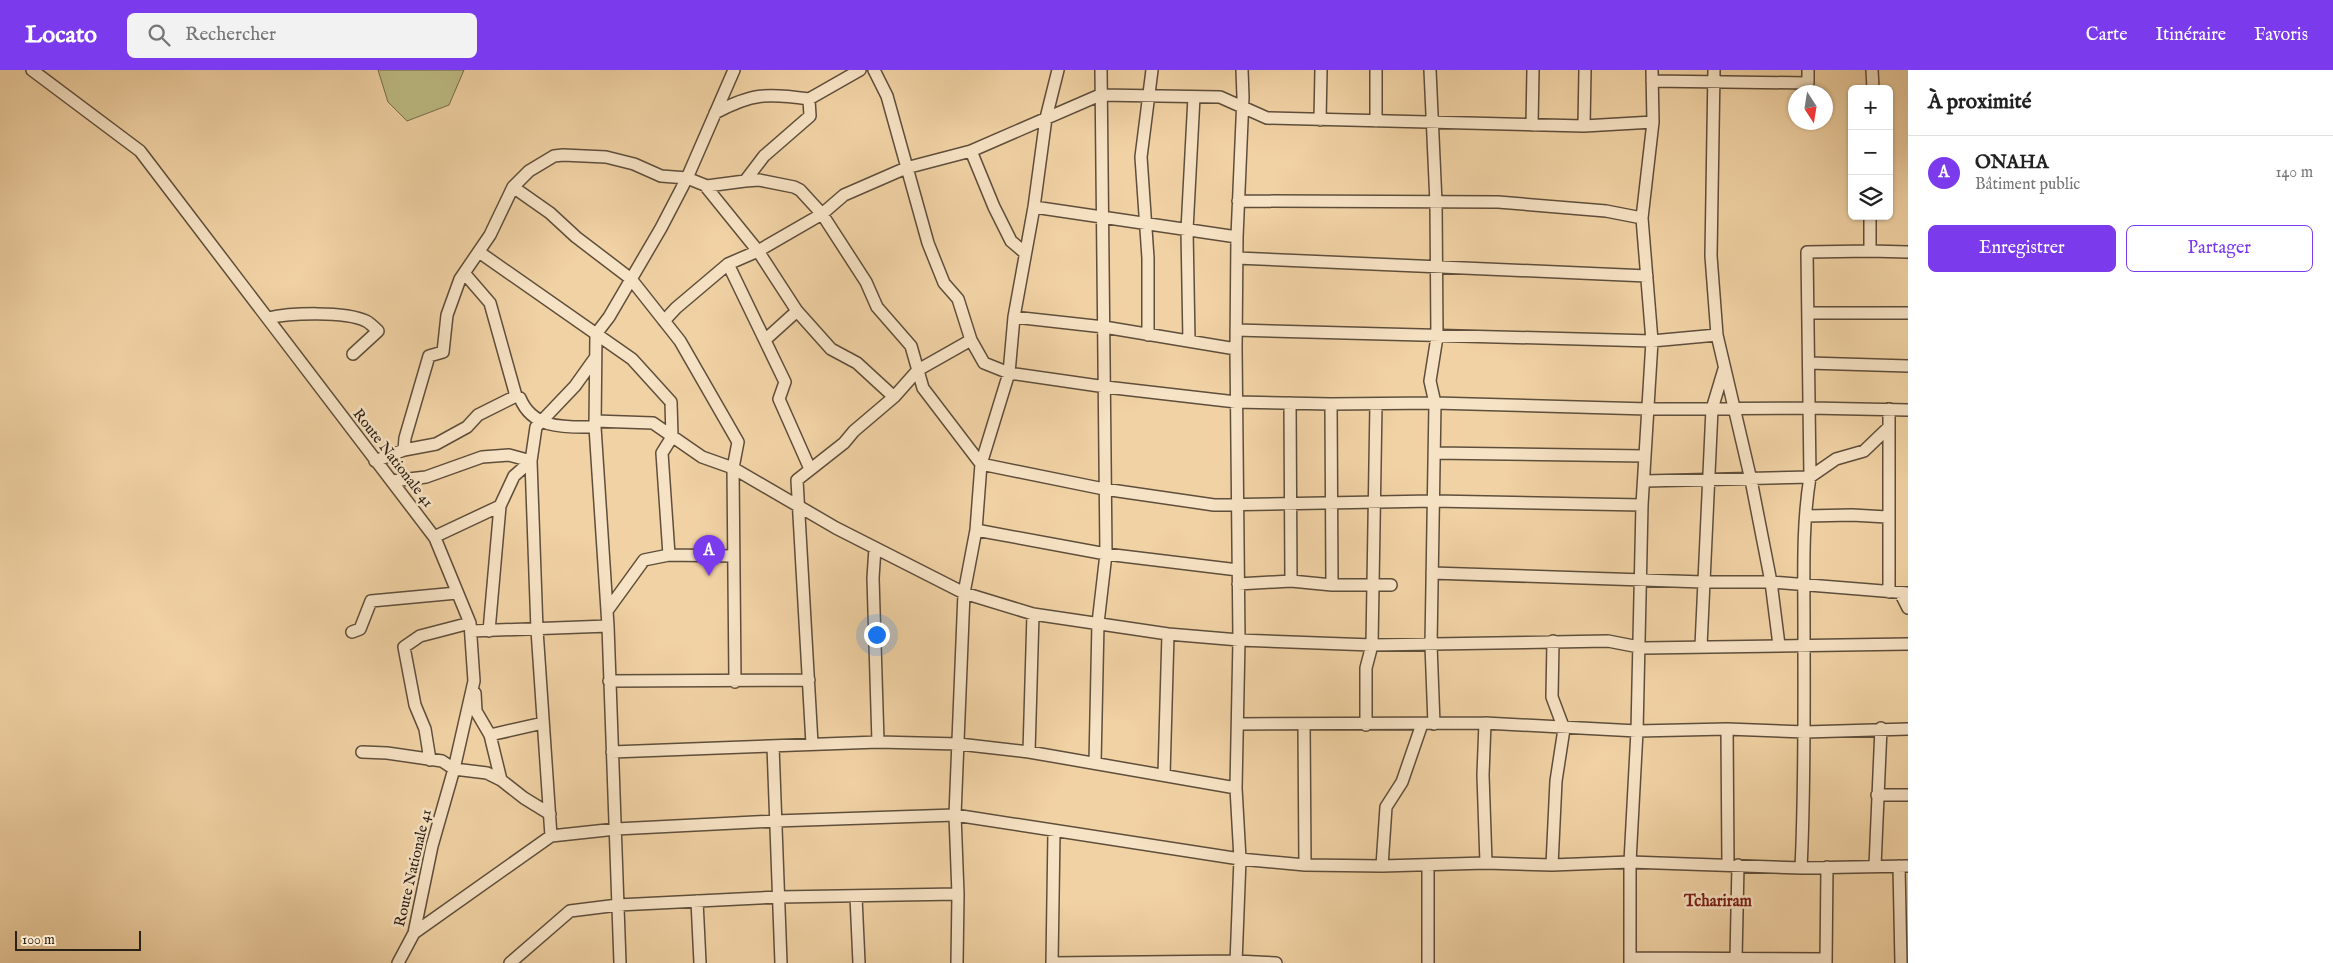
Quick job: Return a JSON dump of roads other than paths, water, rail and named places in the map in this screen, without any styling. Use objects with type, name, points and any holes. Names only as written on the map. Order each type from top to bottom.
[{"type":"street","name":"Route Nationale 41","points":[[32,70],[140,151],[434,537],[471,627],[474,681],[454,769],[432,846],[414,933],[398,963]]},
{"type":"street","points":[[620,963],[608,626],[595,424],[596,334],[609,318],[687,178],[734,70]]},
{"type":"street","points":[[715,113],[738,101],[752,97],[768,95],[809,99],[860,70]]},
{"type":"street","points":[[874,70],[887,96],[928,243],[944,283],[958,299],[971,340],[984,363],[1009,373],[1106,387],[1236,402],[1648,409],[1810,408],[1908,410]]},
{"type":"street","points":[[957,963],[958,894],[954,815],[959,744],[964,592],[976,530],[981,464],[1009,373],[1014,317],[1034,207],[1046,118],[1058,70]]},
{"type":"street","points":[[1095,763],[1098,623],[1106,554],[1104,489],[1106,387],[1101,70]]},
{"type":"street","points":[[1148,335],[1148,258],[1144,223],[1141,157],[1152,70]]},
{"type":"street","points":[[1236,962],[1240,859],[1236,788],[1239,724],[1239,640],[1236,330],[1238,201],[1243,108],[1242,70]]},
{"type":"street","points":[[1320,120],[1321,70]]},
{"type":"street","points":[[1376,70],[1376,121]]},
{"type":"street","points":[[1430,70],[1436,203],[1437,336],[1430,381],[1435,404],[1431,645],[1434,724]]},
{"type":"street","points":[[1532,125],[1533,70]]},
{"type":"street","points":[[1584,126],[1585,70]]},
{"type":"street","points":[[1808,70],[1808,83],[1714,76],[1652,75],[1653,122],[1642,218],[1652,341],[1645,481],[1642,505],[1637,731],[1630,862],[1630,961],[1736,959],[1826,961],[1827,867]]},
{"type":"street","points":[[1872,70],[1872,85]]},
{"type":"street","points":[[1714,76],[1711,256],[1717,334],[1724,369],[1736,408],[1751,480],[1771,582],[1780,645]]},
{"type":"street","points":[[664,321],[676,308],[728,264],[758,251],[822,214],[844,195],[906,168],[971,151],[1100,94],[1220,97],[1267,118],[1584,126],[1653,122]]},
{"type":"street","points":[[1189,342],[1188,230],[1194,97]]},
{"type":"street","points":[[746,181],[764,156],[810,116],[809,99]]},
{"type":"street","points":[[971,151],[994,207],[1011,241],[1025,253]]},
{"type":"street","points":[[404,450],[405,438],[429,356],[444,352],[447,315],[460,279],[490,235],[513,187],[529,171],[554,156],[563,155],[606,157],[634,164],[661,176],[687,178],[707,186],[759,180],[800,190],[822,214],[866,282],[877,307],[911,346],[923,388],[981,464],[1104,489],[1214,506],[1433,501],[1642,505]]},
{"type":"street","points":[[707,186],[758,251],[797,311],[831,349],[857,363],[894,397]]},
{"type":"street","points":[[513,187],[550,213],[576,237],[631,279],[680,342],[738,442],[733,468],[735,682]]},
{"type":"street","points":[[1238,201],[1498,202],[1606,211],[1642,218]]},
{"type":"street","points":[[1034,207],[1237,237]]},
{"type":"street","points":[[1870,220],[1870,251]]},
{"type":"street","points":[[479,252],[632,360],[671,402],[672,437],[662,453],[669,555]]},
{"type":"street","points":[[1802,868],[1805,732],[1804,585],[1806,516],[1810,477],[1807,252],[1908,252]]},
{"type":"street","points":[[1237,258],[1647,276]]},
{"type":"street","points":[[728,264],[766,339],[785,382],[779,399],[810,469]]},
{"type":"street","points":[[465,274],[490,303],[516,396],[520,398],[524,408],[542,423],[558,427],[595,424],[653,424],[702,458],[733,468],[875,548],[964,592],[1034,614],[1168,634],[1239,640],[1372,645],[1553,641],[1608,641],[1638,647],[1908,644]]},
{"type":"street","points":[[766,339],[797,311]]},
{"type":"street","points":[[1808,313],[1908,313]]},
{"type":"street","points":[[268,318],[284,314],[346,316],[366,321],[378,331],[353,354]]},
{"type":"street","points":[[1014,317],[1104,327],[1236,349]]},
{"type":"street","points":[[1236,330],[1652,341],[1717,334]]},
{"type":"street","points":[[812,744],[797,480],[844,443],[854,431],[894,397],[918,370],[971,340]]},
{"type":"street","points":[[550,836],[538,630],[531,460],[536,428],[577,383],[595,358]]},
{"type":"street","points":[[1809,363],[1908,366]]},
{"type":"street","points":[[1701,646],[1712,409],[1724,369]]},
{"type":"street","points":[[375,461],[404,450],[436,444],[467,427],[478,415],[516,396]]},
{"type":"street","points":[[1290,403],[1291,581]]},
{"type":"street","points":[[1330,404],[1332,585]]},
{"type":"street","points":[[1366,725],[1366,668],[1372,645],[1374,584],[1376,404]]},
{"type":"street","points":[[1889,409],[1889,592]]},
{"type":"street","points":[[1645,481],[1751,480],[1810,477],[1836,459],[1864,450],[1889,427]]},
{"type":"street","points":[[1434,453],[1645,456]]},
{"type":"street","points":[[392,481],[426,477],[482,458],[510,454],[531,460]]},
{"type":"street","points":[[489,631],[500,506],[514,476],[531,460]]},
{"type":"street","points":[[434,537],[500,506]]},
{"type":"street","points":[[1806,516],[1852,515],[1888,517]]},
{"type":"street","points":[[976,530],[1106,554],[1238,570]]},
{"type":"street","points":[[875,548],[873,578],[878,742]]},
{"type":"street","points":[[607,611],[644,560],[669,555],[733,556]]},
{"type":"street","points":[[1432,573],[1703,582],[1771,582],[1904,593],[1908,608]]},
{"type":"street","points":[[1238,584],[1291,581],[1332,585],[1390,585]]},
{"type":"street","points":[[352,632],[360,629],[371,601],[457,593]]},
{"type":"street","points":[[1028,752],[1034,614]]},
{"type":"street","points":[[430,760],[424,730],[415,705],[404,647],[420,636],[471,627],[489,631],[608,626]]},
{"type":"street","points":[[1164,775],[1168,634]]},
{"type":"street","points":[[1552,865],[1556,781],[1564,729],[1552,697],[1553,641]]},
{"type":"street","points":[[610,681],[735,682],[809,680]]},
{"type":"street","points":[[474,681],[476,711],[490,735],[501,780]]},
{"type":"street","points":[[490,735],[543,723]]},
{"type":"street","points":[[1239,724],[1366,725],[1485,723],[1564,729],[1637,731],[1727,729],[1805,732],[1881,728],[1908,729]]},
{"type":"street","points":[[1485,723],[1483,775],[1486,863]]},
{"type":"street","points":[[1382,866],[1386,807],[1402,782],[1422,724]]},
{"type":"street","points":[[1304,725],[1305,865]]},
{"type":"street","points":[[1875,866],[1881,728]]},
{"type":"street","points":[[1727,729],[1736,959]]},
{"type":"street","points":[[612,752],[878,742],[959,744],[1028,752],[1236,788]]},
{"type":"street","points":[[773,746],[781,963]]},
{"type":"street","points":[[362,752],[387,752],[442,761],[454,769],[487,773],[501,780],[524,798],[550,814]]},
{"type":"street","points":[[1877,795],[1908,795]]},
{"type":"street","points":[[414,933],[550,836],[616,829],[954,815],[1054,832],[1240,859],[1305,865],[1382,866],[1486,863],[1552,865],[1630,862],[1802,868],[1904,866],[1901,963]]},
{"type":"street","points":[[1054,832],[1052,963],[1276,963]]},
{"type":"street","points":[[1428,865],[1428,963]]},
{"type":"street","points":[[510,963],[570,911],[618,905],[697,901],[958,894]]},
{"type":"street","points":[[856,897],[859,963]]},
{"type":"street","points":[[697,901],[700,963]]},
{"type":"place","name":"ONAHA","points":[[709,576]]},
{"type":"district","name":"Tchariram","points":[[1718,902]]}]
